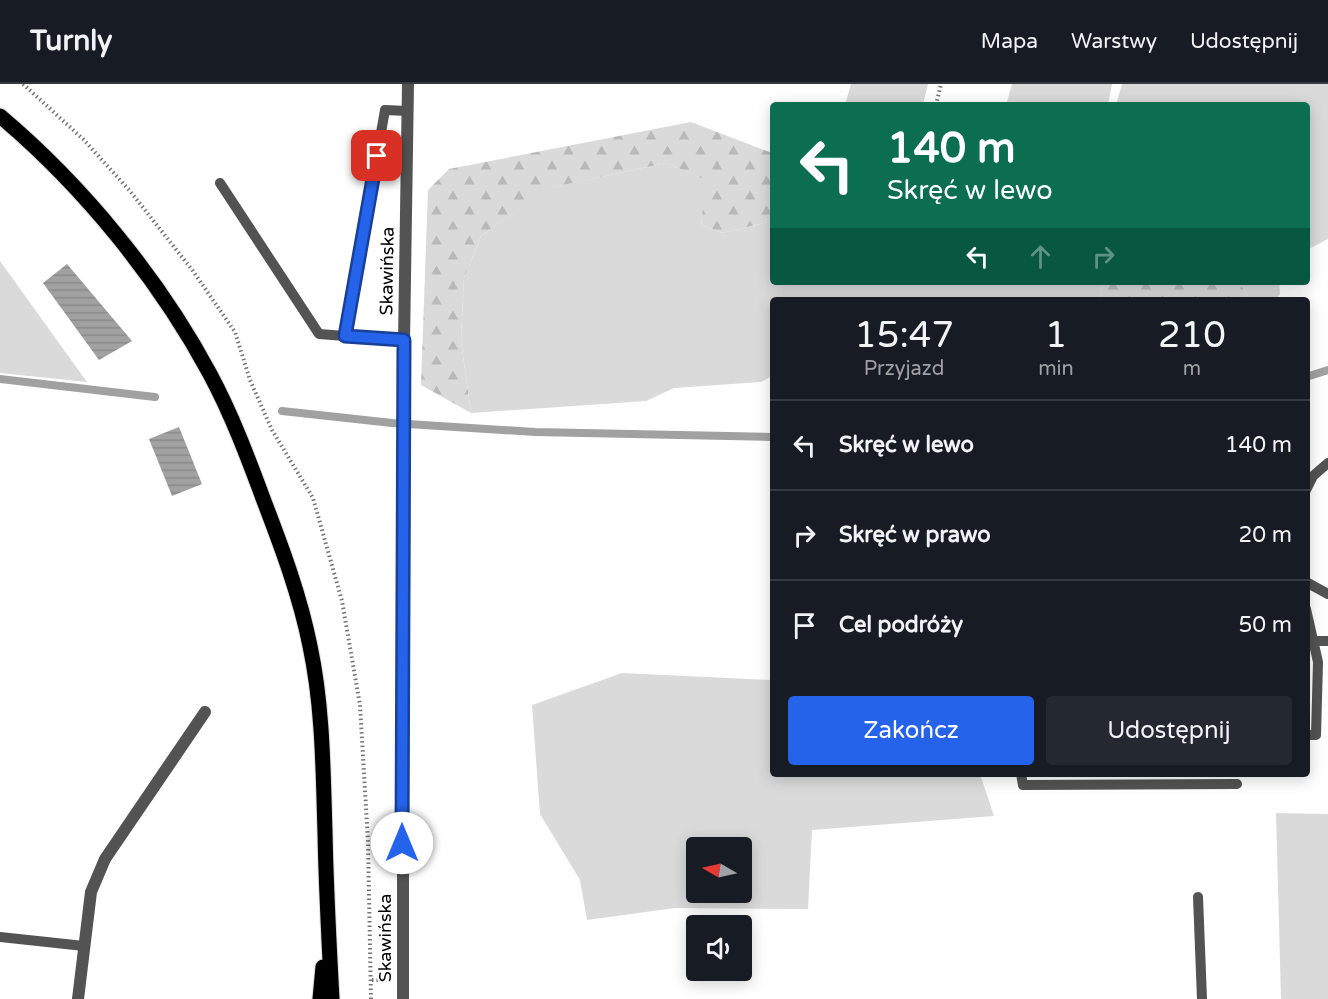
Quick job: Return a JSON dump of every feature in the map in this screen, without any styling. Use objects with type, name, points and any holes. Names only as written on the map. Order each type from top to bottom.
[{"type":"main road","points":[[0,117],[80,194],[124,245],[182,328],[211,375],[238,434],[288,562],[310,647],[323,737],[327,923],[332,999]]},
{"type":"main road","points":[[320,999],[327,923]]},
{"type":"street","name":"Skawińska","points":[[403,999],[403,407],[408,84]]},
{"type":"street","points":[[78,999],[91,892],[105,859],[205,712]]},
{"type":"lane","points":[[345,336],[385,110],[407,111]]},
{"type":"lane","points":[[220,183],[319,334],[404,340]]},
{"type":"lane","points":[[1310,482],[1313,476],[1328,464]]},
{"type":"lane","points":[[1310,584],[1328,594]]},
{"type":"lane","points":[[1310,735],[1316,735],[1318,662],[1311,641],[1328,640]]},
{"type":"lane","points":[[1022,777],[1023,785],[1168,779],[1237,784]]},
{"type":"lane","points":[[1198,897],[1202,999]]},
{"type":"lane","points":[[0,937],[84,946]]},
{"type":"path","points":[[937,102],[941,84]]},
{"type":"path","points":[[372,980],[372,999]]},
{"type":"green space","points":[[851,84],[928,84],[924,102],[846,102]]},
{"type":"green space","points":[[1012,84],[1112,84],[1109,102],[1007,102]]},
{"type":"green space","points":[[1122,84],[1328,84],[1328,239],[1310,248],[1310,102],[1117,102]]},
{"type":"green space","points":[[691,122],[770,152],[770,221],[722,233],[701,225],[706,180],[666,163],[549,188],[481,236],[464,278],[461,341],[471,413],[421,385],[428,190],[449,169]]},
{"type":"green space","points":[[666,163],[707,180],[701,225],[722,233],[770,221],[770,285],[1102,285],[1100,297],[770,297],[770,377],[761,382],[674,388],[646,401],[471,413],[461,341],[464,278],[481,236],[548,188]]},
{"type":"green space","points":[[0,261],[87,382],[0,373]]},
{"type":"green space","points":[[1102,285],[1241,285],[1248,297],[1100,297]]},
{"type":"green space","points":[[1241,285],[1279,285],[1280,294],[1278,297],[1248,297]]},
{"type":"green space","points":[[622,673],[770,680],[770,777],[981,777],[994,816],[812,830],[808,909],[675,908],[587,920],[580,880],[540,814],[532,705]]},
{"type":"green space","points":[[1276,813],[1328,814],[1328,999],[1281,999]]},
{"type":"shaded area","points":[[67,264],[132,341],[99,360],[43,283]]},
{"type":"shaded area","points":[[179,427],[202,484],[172,496],[149,439]]},
{"type":"waterway","points":[[1310,376],[1328,370]]},
{"type":"waterway","points":[[0,379],[155,397]]},
{"type":"waterway","points":[[282,411],[392,423],[535,432],[770,437]]},
{"type":"route","points":[[377,156],[345,336],[404,340],[402,843]]}]
